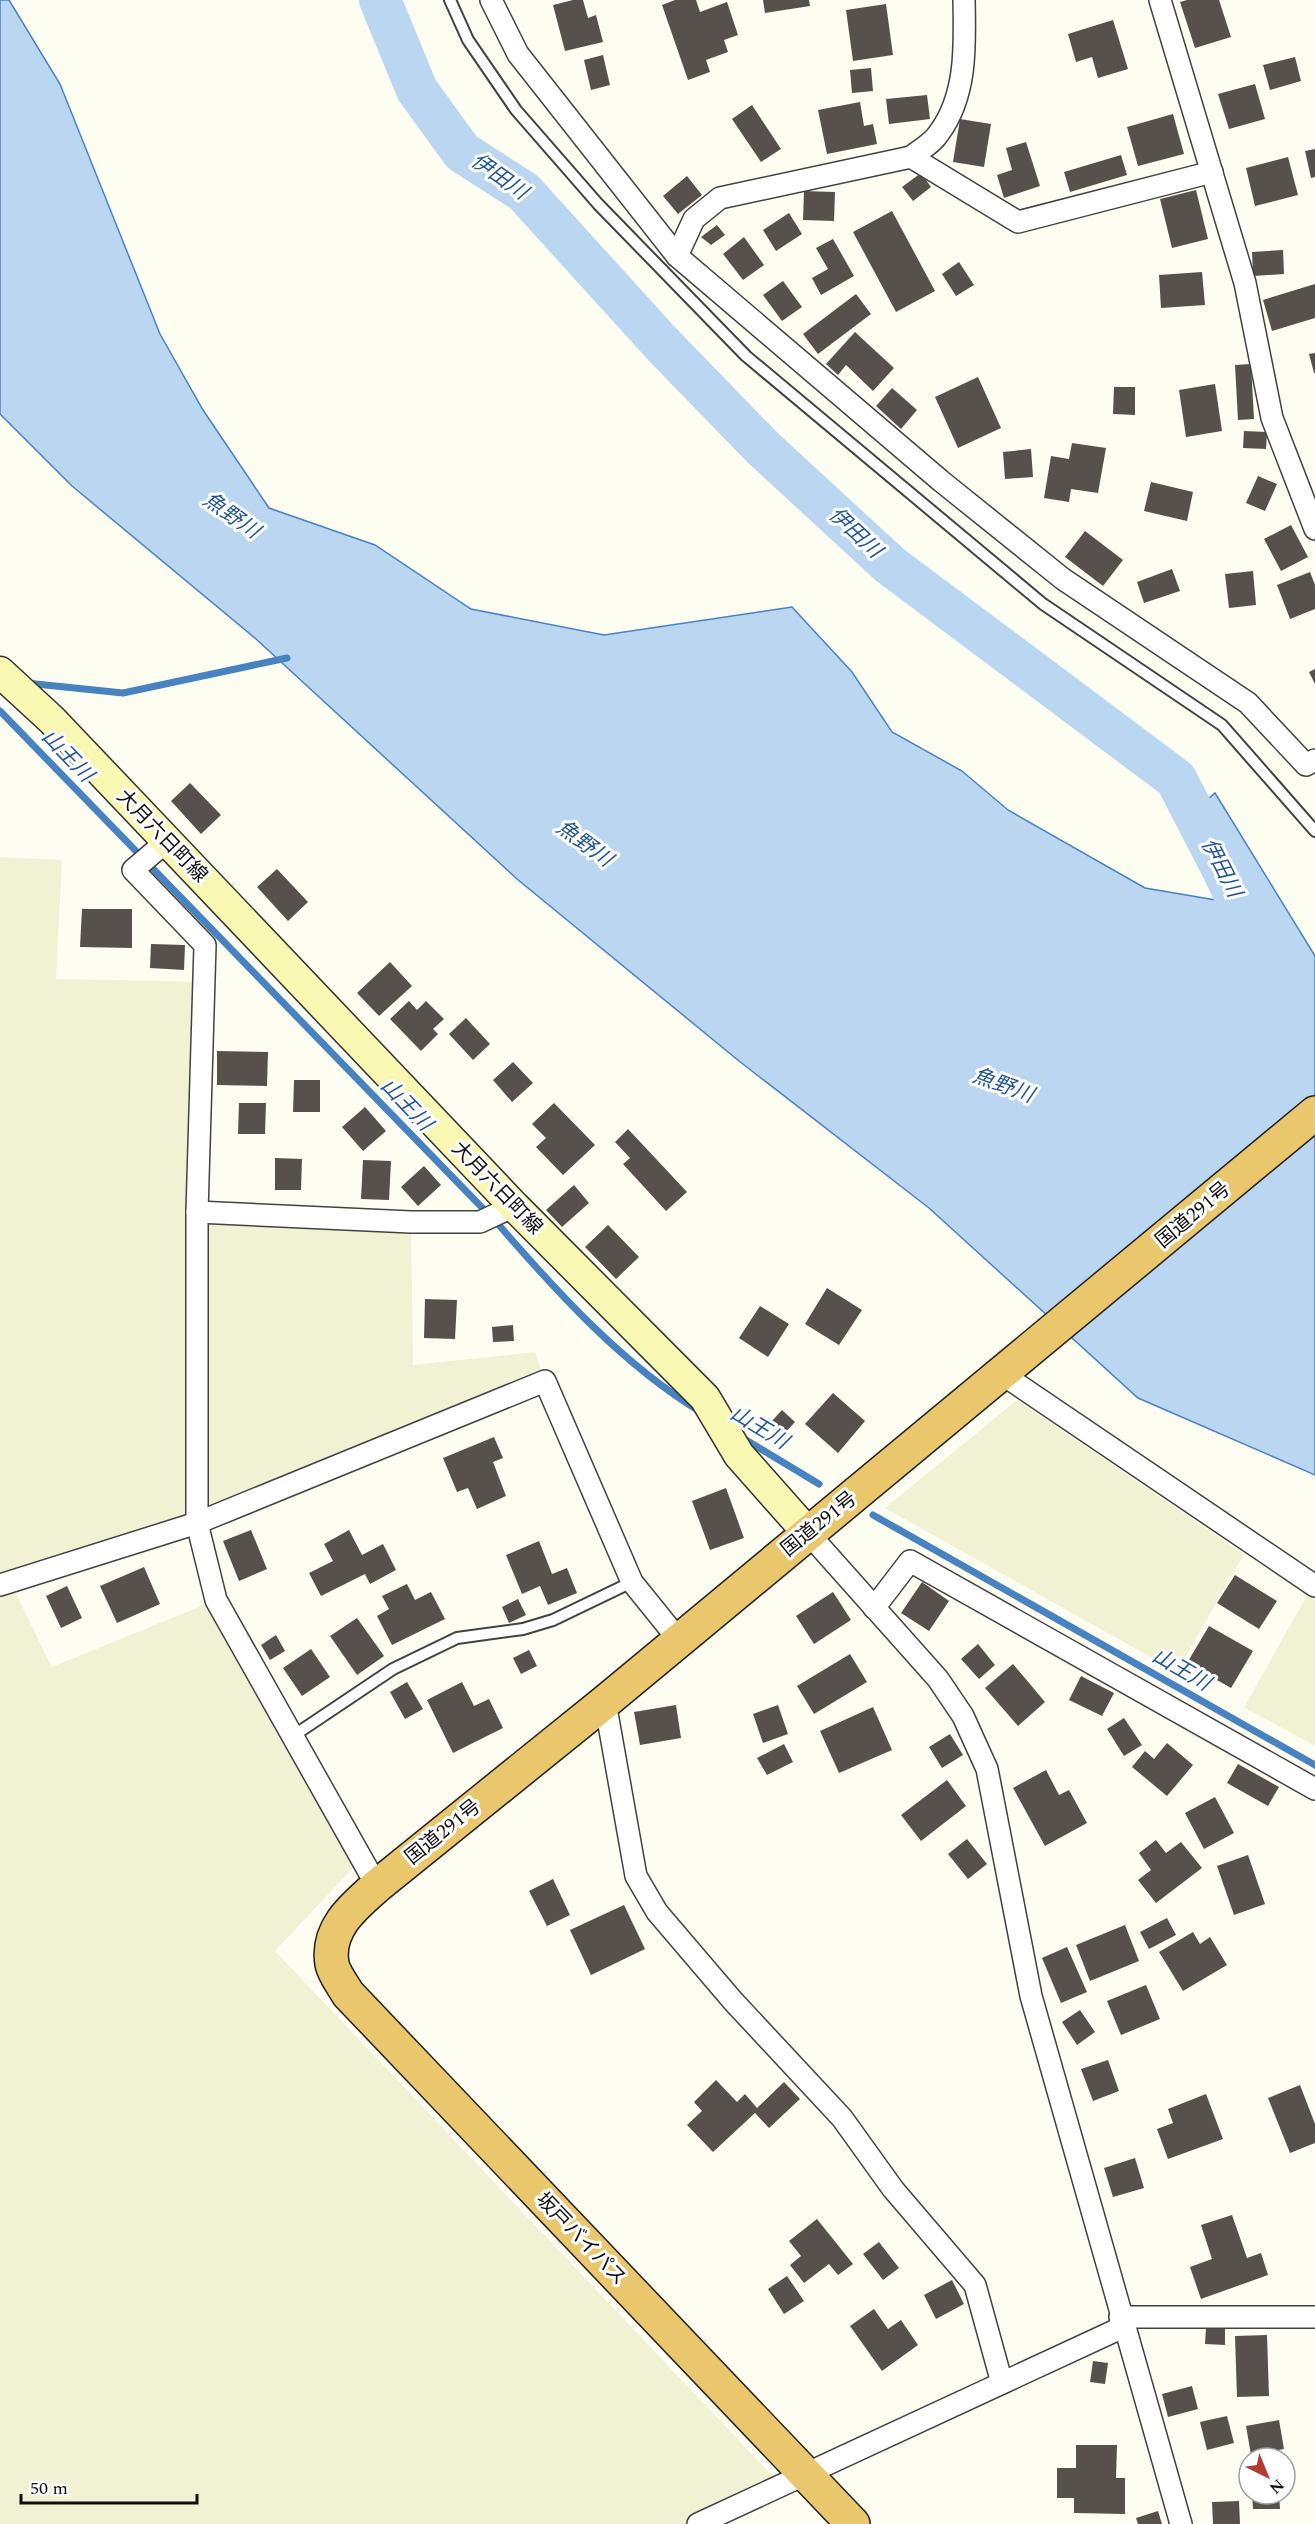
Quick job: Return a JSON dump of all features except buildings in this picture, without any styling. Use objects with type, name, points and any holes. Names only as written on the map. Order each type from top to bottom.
[{"type":"highway","name":"国道291号","points":[[331,1942],[345,1915],[377,1886],[1007,1370],[1315,1113]]},
{"type":"highway","name":"坂戸バイパス","points":[[331,1942],[332,1966],[348,1994],[853,2524]]},
{"type":"main road","name":"大月六日町線","points":[[0,672],[52,720],[514,1206],[705,1398],[739,1455],[808,1533]]},
{"type":"street","points":[[491,0],[518,54],[677,256],[941,481],[1063,579],[1248,703],[1306,765],[1315,760]]},
{"type":"street","points":[[677,256],[694,219],[720,198],[911,158],[939,135],[959,95],[965,45],[964,0]]},
{"type":"street","points":[[1160,0],[1245,283],[1272,418],[1315,529]]},
{"type":"street","points":[[911,158],[1018,222],[1212,172]]},
{"type":"street","points":[[167,841],[133,870],[205,945],[197,1212],[197,1523],[216,1600],[377,1886]]},
{"type":"street","points":[[197,1212],[411,1222],[480,1222],[514,1206]]},
{"type":"street","points":[[1007,1370],[1315,1587]]},
{"type":"street","points":[[0,1585],[197,1523],[545,1380],[632,1582],[678,1639]]},
{"type":"street","points":[[808,1533],[938,1679],[963,1716],[987,1768],[1031,1996],[1181,2524]]},
{"type":"street","points":[[874,1608],[910,1561],[1315,1790]]},
{"type":"street","points":[[604,1702],[636,1876],[657,1912],[733,2001],[842,2118],[893,2189],[975,2285],[1002,2383]]},
{"type":"street","points":[[698,2524],[1002,2383],[1122,2322],[1315,2317]]},
{"type":"lane","points":[[450,0],[468,40],[516,110],[598,204],[746,356],[1043,604],[1222,725],[1315,831]]},
{"type":"lane","points":[[293,1736],[393,1670],[457,1638],[523,1629],[553,1620],[632,1582]]},
{"type":"green space","points":[[0,857],[62,860],[56,979],[204,982],[197,1212],[411,1222],[413,1365],[535,1352],[545,1381],[10,1582],[52,1667],[216,1600],[362,1858],[275,1951],[782,2486],[698,2524],[0,2524]]},
{"type":"green space","points":[[1017,1400],[1244,1554],[1177,1672],[885,1508]]},
{"type":"green space","points":[[1313,1585],[1315,1587],[1315,1746],[1244,1707]]},
{"type":"water","name":"魚野川","points":[[0,0],[9,0],[60,84],[160,334],[203,410],[269,508],[375,545],[471,609],[604,635],[792,607],[852,672],[892,732],[962,771],[1008,810],[1145,888],[1257,907],[1204,803],[1215,793],[1315,956],[1315,1475],[1138,1398],[929,1208],[739,1061],[517,879],[256,639],[72,486],[0,414]]},
{"type":"waterway","name":"伊田川","points":[[380,0],[417,90],[462,152],[524,192],[661,343],[763,448],[890,565],[1176,779],[1263,955]]},
{"type":"waterway","points":[[26,683],[123,693],[287,658]]},
{"type":"waterway","name":"山王川","points":[[0,711],[498,1224],[592,1326],[645,1372],[701,1412]]},
{"type":"waterway","name":"山王川","points":[[741,1437],[819,1484]]},
{"type":"waterway","name":"山王川","points":[[873,1515],[1315,1765]]}]
